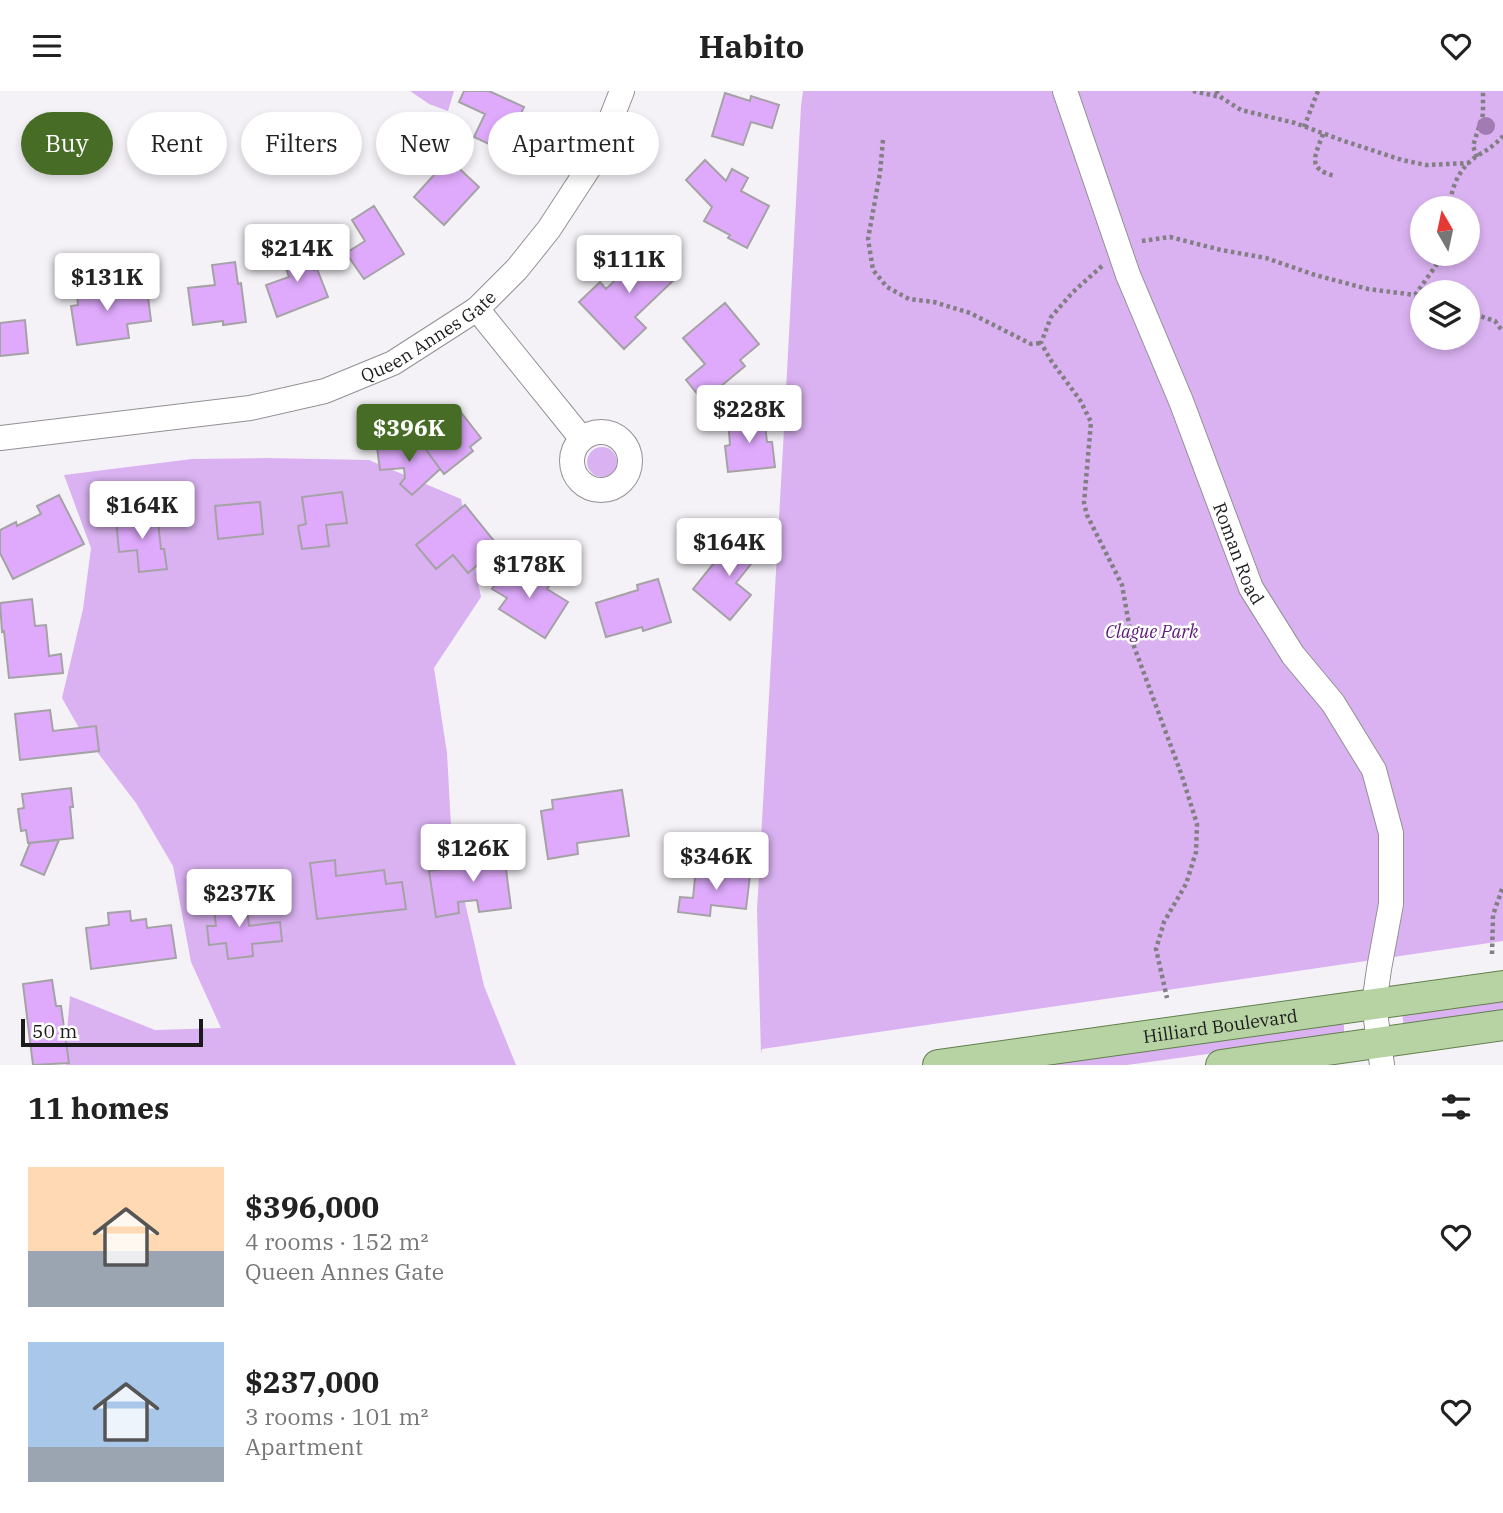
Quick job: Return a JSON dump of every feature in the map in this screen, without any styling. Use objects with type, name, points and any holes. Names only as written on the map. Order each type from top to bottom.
[{"type":"main road","name":"Hilliard Boulevard","points":[[938,1065],[1503,986]]},
{"type":"main road","points":[[1221,1065],[1381,1054],[1503,1025]]},
{"type":"street","name":"Queen Annes Gate","points":[[0,438],[250,408],[325,391],[393,363],[477,309],[517,269],[550,229],[596,157],[622,91]]},
{"type":"street","name":"Roman Road","points":[[1065,91],[1120,253],[1181,401],[1251,588],[1293,655],[1333,703],[1374,770],[1391,833],[1391,904],[1374,1004],[1381,1054]]},
{"type":"street","points":[[477,309],[582,439]]},
{"type":"path","points":[[1194,91],[1222,98]]},
{"type":"path","points":[[1216,91],[1241,110],[1304,127],[1402,160],[1426,165],[1469,163]]},
{"type":"path","points":[[1304,127],[1318,91]]},
{"type":"path","points":[[1477,157],[1473,146],[1483,114],[1483,91]]},
{"type":"path","points":[[1323,134],[1315,160],[1318,169],[1335,176]]},
{"type":"path","points":[[1451,196],[1462,169],[1491,149],[1503,136]]},
{"type":"path","points":[[883,140],[868,239],[873,270],[887,287],[909,299],[934,302],[970,313],[1031,344],[1041,343]]},
{"type":"path","points":[[1041,343],[1051,317],[1073,292],[1132,244],[1144,240],[1170,237],[1266,258],[1368,289],[1410,294]]},
{"type":"path","points":[[1480,316],[1495,321],[1503,332]]},
{"type":"path","points":[[1041,343],[1080,400],[1091,422],[1084,503],[1087,515],[1122,585],[1132,641],[1197,824],[1196,852],[1186,884],[1164,922],[1156,949],[1167,998]]},
{"type":"path","points":[[1492,954],[1493,915],[1503,886]]},
{"type":"green space","points":[[410,91],[454,91],[448,111],[429,104]]},
{"type":"green space","name":"Clague Park","points":[[803,91],[1503,91],[1503,941],[762,1049],[761,1054],[757,910]]},
{"type":"green space","points":[[602,447],[613,451],[617,462],[613,473],[602,477],[591,473],[587,462],[591,451]]},
{"type":"green space","points":[[192,459],[369,460],[461,499],[481,597],[434,668],[447,753],[452,845],[484,986],[516,1065],[66,1065],[70,996],[155,1030],[221,1028],[191,962],[173,866],[136,803],[79,728],[62,698],[83,609],[91,548],[64,475]]},
{"type":"green space","points":[[1503,999],[1503,1013],[1404,1027],[1402,1013]]},
{"type":"green space","points":[[1338,1022],[1344,1025],[1344,1032],[1340,1036],[1127,1065],[1029,1065]]},
{"type":"building","points":[[464,91],[489,91],[524,107],[522,112],[488,112],[488,144],[474,137],[485,114],[459,102]]},
{"type":"building","points":[[725,93],[750,101],[751,96],[779,105],[772,128],[751,122],[743,145],[712,136]]},
{"type":"building","points":[[705,160],[726,181],[732,169],[748,178],[741,191],[769,206],[747,248],[704,221],[712,207],[686,180]]},
{"type":"building","points":[[434,175],[466,175],[479,187],[444,225],[414,197]]},
{"type":"building","points":[[374,206],[404,254],[364,279],[346,253],[365,241],[352,220]]},
{"type":"building","points":[[643,242],[677,277],[635,317],[646,328],[624,349],[579,302],[600,282],[606,289],[630,266],[624,260]]},
{"type":"building","points":[[306,246],[314,270],[317,269],[328,297],[277,317],[266,285],[289,277],[281,255]]},
{"type":"building","points":[[235,262],[238,284],[241,283],[246,322],[223,325],[223,321],[193,325],[188,288],[215,285],[212,265]]},
{"type":"building","points":[[105,282],[106,289],[135,285],[137,298],[148,297],[151,321],[127,324],[129,338],[77,345],[71,306],[78,305],[76,286]]},
{"type":"building","points":[[725,303],[759,344],[740,360],[745,366],[703,401],[686,380],[705,364],[683,338]]},
{"type":"building","points":[[25,320],[28,353],[0,356],[0,323]]},
{"type":"building","points":[[460,411],[481,438],[470,447],[473,451],[444,474],[421,443]]},
{"type":"building","points":[[764,416],[767,442],[772,442],[775,467],[728,472],[725,446],[730,445],[728,419]]},
{"type":"building","points":[[421,443],[440,469],[412,495],[400,484],[405,478],[404,468],[380,470],[377,447]]},
{"type":"building","points":[[342,492],[347,523],[326,525],[329,546],[302,549],[298,526],[306,524],[302,497]]},
{"type":"building","points":[[59,495],[84,544],[13,579],[0,553],[0,530],[16,522],[17,526],[41,514],[37,506]]},
{"type":"building","points":[[260,502],[263,534],[218,539],[215,506]]},
{"type":"building","points":[[465,505],[499,547],[468,573],[453,555],[436,569],[416,545]]},
{"type":"building","points":[[157,513],[161,549],[164,549],[167,569],[139,572],[137,550],[119,552],[116,520]]},
{"type":"building","points":[[742,535],[762,550],[736,583],[751,595],[730,620],[693,589],[722,553],[726,556]]},
{"type":"building","points":[[509,561],[549,586],[547,589],[568,602],[545,638],[499,609],[507,598],[492,589]]},
{"type":"building","points":[[658,579],[671,622],[643,631],[642,627],[606,637],[596,603],[638,590],[637,585]]},
{"type":"building","points":[[32,599],[35,626],[46,625],[49,656],[61,654],[63,673],[9,678],[0,603]]},
{"type":"building","points":[[50,710],[53,731],[96,726],[99,751],[20,760],[15,714]]},
{"type":"building","points":[[71,788],[73,838],[28,843],[26,830],[21,831],[18,809],[24,808],[22,794]]},
{"type":"building","points":[[622,790],[629,836],[577,843],[578,854],[548,859],[541,811],[553,809],[552,800]]},
{"type":"building","points":[[59,840],[44,875],[21,865],[30,843]]},
{"type":"building","points":[[503,846],[511,908],[479,912],[477,900],[458,902],[459,913],[436,917],[429,871],[472,865],[470,851]]},
{"type":"building","points":[[335,860],[336,876],[384,870],[386,884],[402,882],[406,909],[317,919],[310,863]]},
{"type":"building","points":[[696,868],[750,875],[746,909],[711,905],[710,916],[678,912],[680,897],[693,898]]},
{"type":"building","points":[[246,897],[249,926],[280,922],[282,941],[252,944],[253,956],[228,959],[226,943],[209,945],[207,926],[216,926],[213,900]]},
{"type":"building","points":[[130,911],[131,921],[146,919],[147,928],[171,925],[176,958],[91,969],[86,928],[109,925],[108,913]]},
{"type":"building","points":[[52,980],[56,1006],[61,1006],[69,1063],[33,1065],[23,984]]}]
